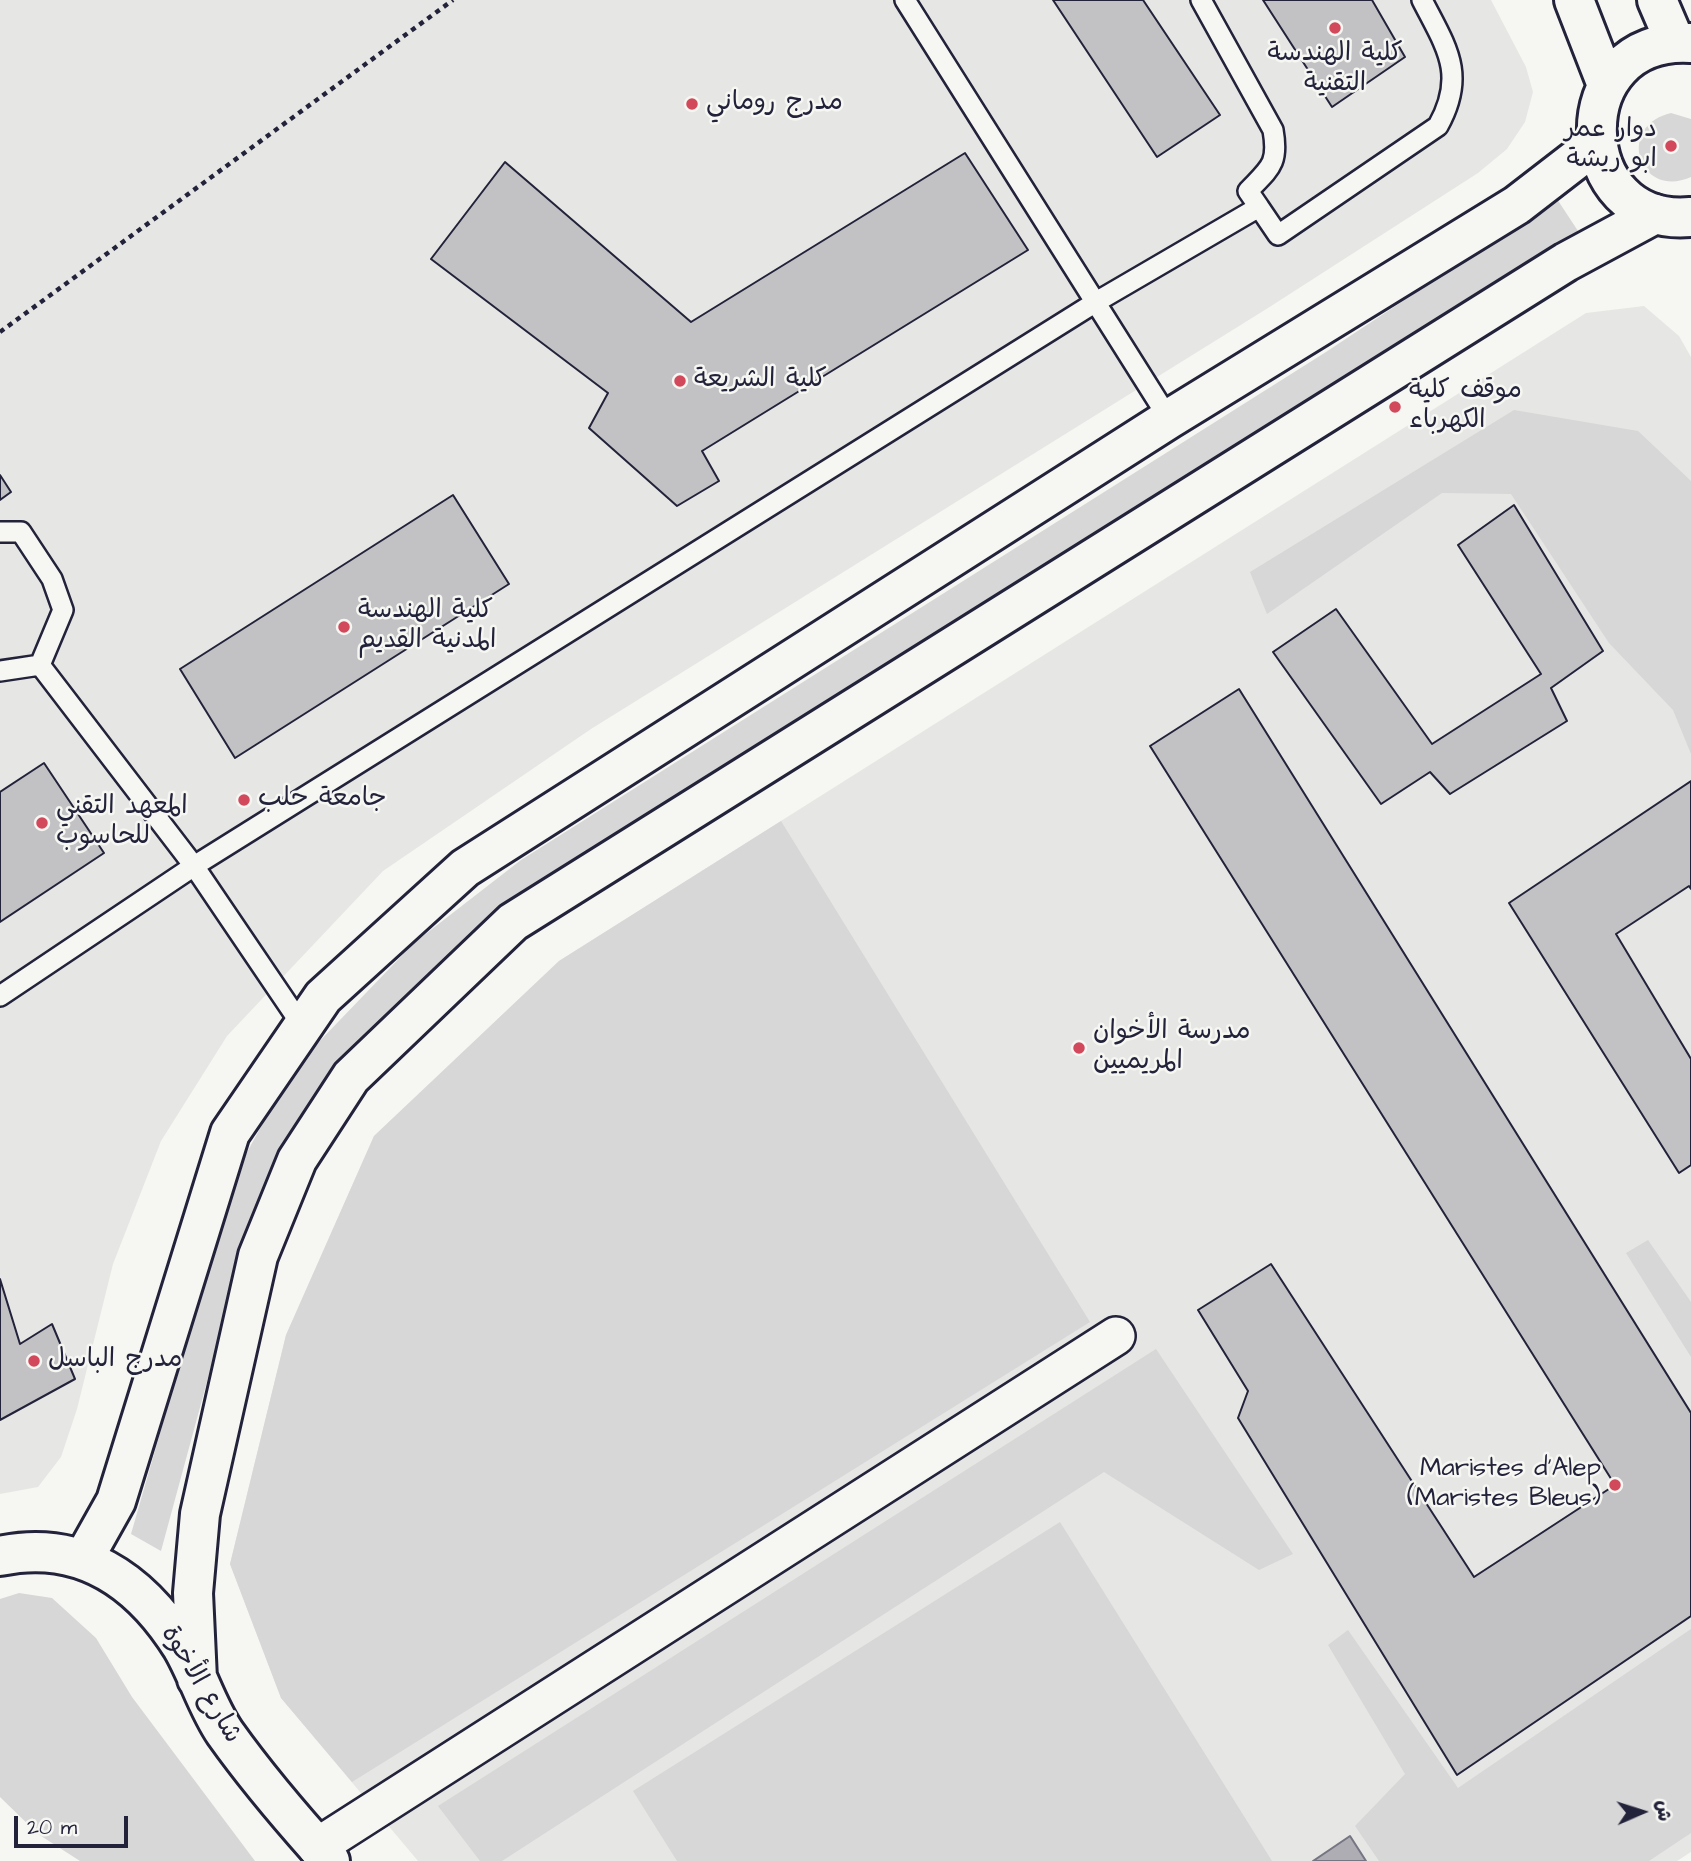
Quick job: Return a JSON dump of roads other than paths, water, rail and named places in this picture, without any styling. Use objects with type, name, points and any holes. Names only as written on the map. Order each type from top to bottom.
[{"type":"main road","points":[[1574,0],[1607,85]]},
{"type":"main road","points":[[1657,0],[1683,43],[1654,46],[1619,68],[1607,85],[1596,114],[1596,145],[1603,167],[1616,187],[1633,203],[1681,218]]},
{"type":"main road","points":[[84,1558],[116,1501],[230,1133],[323,997],[465,868],[1169,419],[1517,205],[1596,145]]},
{"type":"main road","points":[[197,1679],[193,1592],[200,1514],[258,1256],[297,1160],[351,1077],[513,922],[1566,262],[1681,218]]},
{"type":"main road","name":"شارع الأخوة","points":[[0,1556],[25,1550],[84,1558],[113,1574],[148,1604],[183,1649],[223,1730],[324,1854]]},
{"type":"street","points":[[324,1854],[1116,1336]]},
{"type":"lane","points":[[905,0],[1169,419]]},
{"type":"lane","points":[[1201,0],[1273,130],[1277,151],[1274,164],[1248,191],[1278,235],[1438,126],[1454,87],[1450,53],[1422,0]]},
{"type":"lane","points":[[0,996],[194,866],[1096,302],[1259,207]]},
{"type":"lane","points":[[0,532],[21,533],[52,579],[63,610],[40,665]]},
{"type":"lane","points":[[40,665],[194,866],[303,1027]]},
{"type":"lane","points":[[0,671],[40,665]]},
{"type":"place","name":"كلية الهندسة التقنية","points":[[1335,28]]},
{"type":"place","name":"مدرج روماني","points":[[692,104]]},
{"type":"place","name":"دوار عمر ابو ريشة","points":[[1671,146]]},
{"type":"place","name":"كلية الشريعة","points":[[680,381]]},
{"type":"place","name":"موقف كلية الكهرباء","points":[[1395,407]]},
{"type":"place","name":"كلية الهندسة المدنية القديم","points":[[344,627]]},
{"type":"place","name":"جامعة حلب","points":[[244,800]]},
{"type":"place","name":"المعهد التقني للحاسوب","points":[[42,823]]},
{"type":"place","name":"مدرسة الأخوان المريميين","points":[[1079,1048]]},
{"type":"place","name":"مدرج الباسل","points":[[34,1361]]},
{"type":"place","name":"Maristes d'Alep (Maristes Bleus)","points":[[1615,1485]]}]
